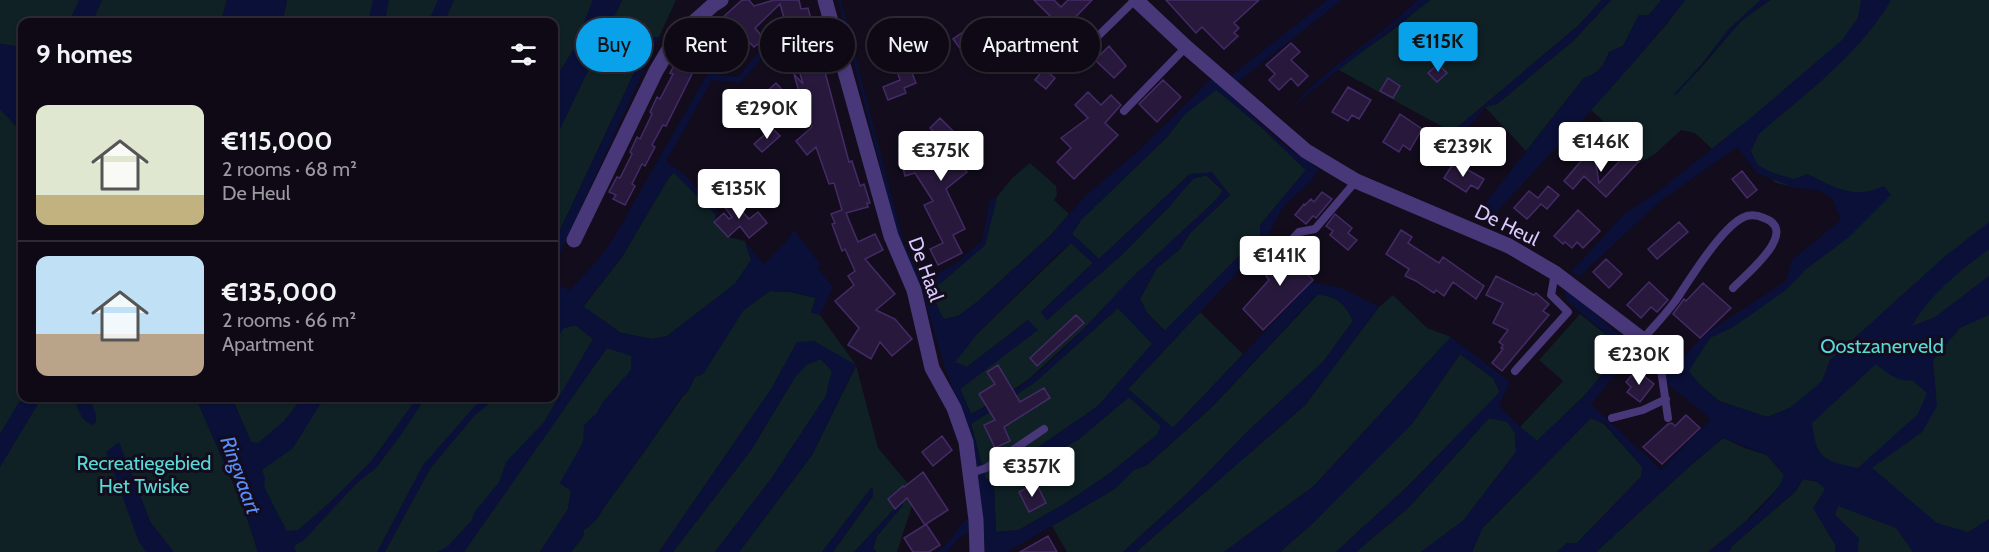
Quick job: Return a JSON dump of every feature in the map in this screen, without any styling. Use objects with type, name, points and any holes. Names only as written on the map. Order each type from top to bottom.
[{"type":"street","points":[[574,240],[656,71],[675,39],[713,5],[722,0]]},
{"type":"street","name":"De Haal","points":[[825,0],[891,236],[914,290],[932,368],[954,408],[977,471],[976,552]]},
{"type":"street","name":"De Heul","points":[[1135,0],[1306,151],[1356,181],[1509,246],[1555,273],[1656,349],[1659,356]]},
{"type":"lane","points":[[1100,34],[1135,0]]},
{"type":"lane","points":[[1124,111],[1186,47]]},
{"type":"lane","points":[[1276,257],[1299,232],[1315,230],[1356,181]]},
{"type":"lane","points":[[1643,339],[1675,302],[1694,272],[1733,224],[1744,216],[1756,215],[1768,219],[1776,229],[1776,238],[1769,251],[1733,288]]},
{"type":"lane","points":[[1515,371],[1568,312],[1551,295],[1555,273]]},
{"type":"lane","name":"De Heul","points":[[1659,356],[1668,418]]},
{"type":"lane","points":[[1612,418],[1643,410],[1666,399]]},
{"type":"lane","points":[[977,471],[1044,429]]},
{"type":"green space","points":[[0,0],[79,0],[71,18],[18,18],[18,47],[0,44]]},
{"type":"green space","points":[[102,0],[227,0],[222,18],[94,18]]},
{"type":"green space","points":[[287,0],[440,0],[433,18],[283,18]]},
{"type":"green space","points":[[454,0],[593,0],[586,18],[576,18],[576,44],[558,75],[558,18],[446,18]]},
{"type":"green space","points":[[622,0],[676,0],[668,18],[664,18],[664,26],[659,37],[652,37],[652,18],[613,18]]},
{"type":"green space","points":[[1430,0],[1602,0],[1579,25],[1452,132],[1337,69],[1390,32]]},
{"type":"green space","points":[[1611,0],[1660,0],[1660,2],[1649,15],[1639,15],[1623,46],[1609,52],[1600,69],[1584,78],[1526,151],[1485,107],[1497,104],[1574,40]]},
{"type":"green space","name":"Oostzanerveld","points":[[1685,0],[1761,0],[1729,29],[1675,94],[1741,21],[1770,0],[1989,0],[1989,552],[1840,552],[1816,513],[1836,546],[1835,552],[1729,552],[1732,546],[1795,492],[1803,479],[1818,482],[1790,408],[1767,417],[1719,401],[1688,371],[1691,356],[1710,338],[1854,229],[1840,194],[1815,186],[1799,188],[1776,183],[1746,156],[1751,118],[1712,149],[1695,133],[1681,130],[1655,154],[1639,163],[1631,147],[1591,110]]},
{"type":"green space","points":[[587,72],[635,72],[558,235],[558,133]]},
{"type":"green space","points":[[1216,89],[1261,127],[1306,170],[1260,225],[1260,235],[1165,331],[1147,313],[1140,299],[1156,269],[1180,249],[1190,233],[1230,195],[1212,173],[1190,174],[1099,259],[1072,234],[1081,220],[1167,137],[1184,115]]},
{"type":"green space","name":"Recreatiegebied Het Twiske","points":[[0,109],[18,128],[18,402],[198,402],[243,506],[258,552],[0,552]]},
{"type":"green space","points":[[1030,163],[1056,186],[1057,195],[1054,200],[1069,214],[1051,235],[976,303],[958,316],[944,319],[931,295],[936,287],[985,245],[997,197],[1012,178]]},
{"type":"green space","points":[[674,172],[716,215],[714,222],[728,237],[745,241],[751,260],[735,284],[667,336],[652,339],[621,333],[583,307],[622,257]]},
{"type":"green space","points":[[1206,175],[1223,191],[1213,203],[1135,275],[1091,322],[1029,379],[1001,398],[971,414],[960,389],[1037,330],[1028,320],[967,367],[954,362],[977,334],[1071,243],[1093,263],[1041,312],[1047,320],[1168,208],[1193,178]]},
{"type":"green space","points":[[770,291],[791,292],[816,298],[811,312],[820,315],[856,365],[878,448],[916,493],[897,552],[876,552],[873,549],[877,536],[903,505],[900,503],[854,552],[833,552],[873,496],[872,487],[822,552],[739,552],[812,455],[856,366],[797,342],[772,388],[659,552],[571,552],[583,537],[584,530],[597,519],[688,391],[695,377],[703,374],[743,310]]},
{"type":"green space","points":[[1317,295],[1329,296],[1339,302],[1353,321],[1323,362],[1248,431],[1192,489],[1123,552],[1067,552],[1052,526],[1116,488],[1134,470],[1147,465],[1213,406]]},
{"type":"green space","points":[[1393,295],[1427,328],[1451,337],[1314,486],[1224,552],[1136,552],[1305,405],[1379,307]]},
{"type":"green space","points":[[1118,308],[1153,343],[1098,406],[986,480],[971,424],[1034,383]]},
{"type":"green space","points":[[1200,312],[1243,354],[1173,428],[1128,389]]},
{"type":"green space","points":[[1580,314],[1624,349],[1584,396],[1537,441],[1520,427],[1563,381],[1539,360]]},
{"type":"green space","points":[[576,325],[631,356],[631,370],[560,483],[571,491],[568,509],[540,552],[291,552],[286,531],[264,487],[251,442],[234,402],[558,402],[558,332]]},
{"type":"green space","points":[[1460,354],[1493,378],[1500,392],[1407,487],[1336,552],[1280,552],[1313,523],[1411,425]]},
{"type":"green space","points":[[821,359],[832,371],[826,396],[771,479],[715,552],[673,552],[751,450],[795,377],[806,365]]},
{"type":"green space","points":[[1129,397],[1161,426],[1157,435],[1110,473],[1066,503],[1019,530],[996,532],[994,487],[1079,439]]},
{"type":"green space","points":[[1489,418],[1507,421],[1515,433],[1516,452],[1463,521],[1421,552],[1356,552],[1409,507]]},
{"type":"green space","points":[[1591,418],[1604,424],[1643,468],[1641,477],[1577,543],[1567,543],[1557,552],[1472,552],[1481,529]]},
{"type":"green space","points":[[1723,438],[1767,455],[1784,475],[1781,485],[1740,527],[1708,552],[1596,552],[1691,465]]},
{"type":"water","points":[[79,0],[102,0],[94,18],[71,18]]},
{"type":"water","points":[[227,0],[287,0],[283,18],[222,18]]},
{"type":"water","points":[[373,0],[389,0],[386,18],[369,18]]},
{"type":"water","points":[[438,0],[454,0],[446,18],[430,18]]},
{"type":"water","points":[[593,0],[622,0],[613,18],[586,18]]},
{"type":"water","points":[[838,0],[841,0],[846,18],[843,18]]},
{"type":"water","points":[[1327,0],[1342,0],[1226,91],[1284,145],[1319,169],[1312,180],[1283,207],[1263,245],[1128,389],[1173,428],[1312,282],[1342,288],[1379,307],[1305,405],[1136,552],[1123,552],[1192,489],[1248,431],[1323,362],[1353,321],[1347,310],[1329,296],[1316,295],[1213,406],[1147,465],[1134,470],[1116,488],[1008,552],[984,552],[985,543],[981,527],[960,537],[947,552],[937,552],[950,540],[964,521],[982,516],[977,466],[970,433],[945,368],[920,284],[905,254],[893,217],[855,67],[855,54],[904,244],[923,282],[956,263],[982,241],[990,200],[997,197],[985,245],[936,287],[931,295],[944,319],[958,316],[976,303],[1051,235],[1086,195],[1136,153],[1212,78],[1222,83]],"holes":[[[1216,90],[1261,127],[1306,170],[1260,225],[1260,235],[1164,331],[1147,313],[1140,299],[1156,269],[1180,249],[1190,233],[1230,195],[1212,172],[1190,174],[1099,259],[1072,234],[1081,220],[1167,137],[1184,115]],[[1207,175],[1223,190],[1213,203],[1135,275],[1040,371],[996,402],[971,414],[960,389],[1038,330],[1028,320],[967,367],[955,362],[977,334],[1071,243],[1093,263],[1041,312],[1047,320],[1123,254],[1193,179]],[[1118,308],[1152,344],[1098,406],[986,480],[971,424],[1034,383]],[[1129,397],[1161,426],[1157,435],[1110,473],[1066,503],[1019,530],[996,532],[994,487],[1079,439]]]},
{"type":"water","points":[[1417,0],[1430,0],[1293,107],[1322,78],[1387,27]]},
{"type":"water","points":[[1602,0],[1611,0],[1574,40],[1497,104],[1485,107],[1471,125],[1452,132],[1579,25]]},
{"type":"water","points":[[1660,0],[1685,0],[1615,83],[1493,216],[1480,210],[1584,78],[1600,69],[1609,52],[1623,46],[1639,15],[1649,15]]},
{"type":"water","points":[[1761,0],[1770,0],[1741,21],[1676,95],[1674,94],[1702,64],[1729,29]]},
{"type":"water","points":[[1861,0],[1891,0],[1878,20],[1848,56],[1759,134],[1751,151],[1758,165],[1773,173],[1794,179],[1807,174],[1835,187],[1853,192],[1863,192],[1884,186],[1891,195],[1849,237],[1805,270],[1787,289],[1735,326],[1710,338],[1689,371],[1700,385],[1719,401],[1767,417],[1790,408],[1822,381],[1830,360],[1943,258],[1989,222],[1989,249],[1936,294],[1912,326],[1935,317],[1989,276],[1989,315],[1960,328],[1933,360],[1937,406],[1922,432],[1872,468],[1937,523],[1968,532],[1989,519],[1989,552],[1913,552],[1896,528],[1838,506],[1835,515],[1859,538],[1858,552],[1835,552],[1836,546],[1813,508],[1825,489],[1816,481],[1803,479],[1795,492],[1732,546],[1729,552],[1708,552],[1762,506],[1780,485],[1784,475],[1767,455],[1723,438],[1596,552],[1557,552],[1567,543],[1577,543],[1641,477],[1642,467],[1605,424],[1591,418],[1482,529],[1472,552],[1421,552],[1463,521],[1516,452],[1515,433],[1507,422],[1489,418],[1409,507],[1356,552],[1336,552],[1407,487],[1500,392],[1493,378],[1460,354],[1411,425],[1313,523],[1280,552],[1224,552],[1314,486],[1451,337],[1510,382],[1499,405],[1537,441],[1584,396],[1624,349],[1567,301],[1564,290],[1577,297],[1627,342],[1675,366],[1705,334],[1786,281],[1792,260],[1841,220],[1832,198],[1821,191],[1793,187],[1757,173],[1737,147],[1658,203],[1580,276],[1571,272],[1624,214],[1656,193],[1746,122],[1842,40],[1858,18]],"holes":[[[1635,358],[1711,419],[1661,470],[1591,404],[1612,378]],[[1876,364],[1897,378],[1912,380],[1927,393],[1918,414],[1858,468],[1830,460],[1819,451],[1812,423]]]},
{"type":"water","points":[[652,37],[659,37],[652,52]]},
{"type":"water","points":[[0,44],[18,46],[18,128],[0,109]]},
{"type":"water","points":[[576,44],[576,72],[587,72],[558,133],[558,75]]},
{"type":"water","points":[[760,53],[760,60],[740,83],[712,80],[666,162],[682,172],[719,213],[716,215],[674,173],[669,177],[622,257],[583,306],[621,333],[652,339],[667,336],[735,284],[751,260],[745,241],[764,264],[785,243],[794,230],[821,265],[818,268],[833,287],[820,315],[811,312],[816,298],[791,292],[769,291],[743,311],[703,374],[695,377],[688,391],[682,396],[597,519],[584,530],[583,537],[571,552],[540,552],[568,509],[571,491],[560,483],[583,442],[584,425],[597,413],[602,403],[631,370],[631,356],[607,348],[464,552],[437,552],[447,547],[472,520],[474,513],[499,482],[506,462],[544,422],[558,402],[558,398],[593,339],[575,325],[564,328],[558,336],[558,285],[570,290],[597,261],[613,239],[708,73],[738,77],[742,72],[748,72],[748,65]]},
{"type":"water","points":[[635,72],[643,72],[558,258],[558,235]]},
{"type":"water","points":[[814,341],[856,365],[812,455],[739,552],[715,552],[771,479],[826,396],[832,371],[821,359],[806,365],[795,377],[751,450],[673,552],[659,552],[772,388],[797,342]]},
{"type":"water","points":[[19,402],[36,402],[38,404],[0,467],[0,434]]},
{"type":"water","points":[[76,402],[91,402],[96,414],[96,422],[93,425],[86,421]]},
{"type":"water","name":"Ringvaart","points":[[198,402],[234,402],[251,442],[258,443],[284,421],[299,402],[322,402],[293,448],[262,470],[265,478],[264,487],[287,531],[298,530],[330,502],[372,460],[414,402],[422,402],[376,468],[355,485],[304,540],[294,546],[296,552],[258,552],[243,506]]},
{"type":"water","points":[[480,402],[490,402],[474,416],[430,469],[385,552],[377,552],[423,465]]},
{"type":"water","points":[[119,442],[151,523],[174,552],[146,552],[139,542],[106,452]]},
{"type":"water","points":[[872,487],[873,495],[833,552],[822,552]]},
{"type":"water","points":[[900,503],[903,505],[877,536],[873,548],[876,552],[854,552]]},
{"type":"building","points":[[742,0],[749,0],[754,6],[774,0],[799,0],[801,9],[808,8],[811,18],[784,18],[780,4],[765,18],[760,18],[760,23],[755,28],[760,34],[760,42],[754,47],[748,41],[748,18],[722,18]]},
{"type":"building","points":[[1034,0],[1054,0],[1061,7],[1068,0],[1092,0],[1075,18],[1048,18],[1050,16]]},
{"type":"building","points":[[1166,0],[1259,0],[1234,23],[1239,28],[1234,33],[1238,36],[1224,49],[1202,27],[1196,33]]},
{"type":"building","points":[[961,33],[961,50],[953,39]]},
{"type":"building","points":[[1291,43],[1300,52],[1291,60],[1308,76],[1298,86],[1291,78],[1279,90],[1269,80],[1275,74],[1266,65]]},
{"type":"building","points":[[1109,46],[1126,66],[1114,78],[1100,65],[1100,55]]},
{"type":"building","points":[[1438,64],[1447,73],[1437,82],[1428,73]]},
{"type":"building","points":[[693,72],[666,126],[663,125],[652,145],[655,147],[645,166],[642,164],[632,184],[635,186],[625,205],[613,199],[616,195],[609,192],[617,177],[620,178],[632,154],[630,152],[637,137],[640,139],[657,97],[660,99],[673,74],[670,73]]},
{"type":"building","points":[[800,72],[825,72],[849,162],[852,161],[860,186],[864,184],[870,203],[867,203],[868,207],[846,213],[858,242],[875,234],[883,250],[865,259],[895,294],[876,310],[895,319],[912,339],[892,356],[880,342],[871,359],[848,345],[859,328],[835,301],[854,285],[848,276],[855,271],[845,249],[842,251],[832,224],[835,223],[831,214],[842,210],[834,183],[829,184],[816,147],[807,155],[796,141],[812,127],[794,74],[803,84]]},
{"type":"building","points":[[897,72],[912,72],[916,83],[904,88],[906,93],[888,100],[883,87],[900,80]]},
{"type":"building","points":[[1042,72],[1048,72],[1055,78],[1046,89],[1035,80]]},
{"type":"building","points":[[1388,78],[1400,86],[1393,98],[1380,91]]},
{"type":"building","points":[[1163,80],[1181,97],[1157,122],[1139,104]]},
{"type":"building","points":[[776,83],[787,95],[763,118],[751,105],[734,124],[724,115],[743,94],[753,103],[752,105]]},
{"type":"building","points":[[1348,87],[1371,100],[1359,119],[1352,115],[1348,121],[1332,112]]},
{"type":"building","points":[[1088,92],[1101,105],[1111,95],[1121,105],[1105,123],[1118,135],[1074,179],[1057,162],[1071,148],[1061,138],[1088,118],[1075,105]]},
{"type":"building","points":[[1400,114],[1422,129],[1410,150],[1403,145],[1399,152],[1383,142]]},
{"type":"building","points":[[940,118],[962,140],[965,137],[980,157],[964,169],[967,172],[946,189],[965,229],[953,235],[962,253],[938,265],[930,249],[943,243],[924,205],[933,201],[915,173],[905,176],[899,151],[942,140],[930,128]]},
{"type":"building","points":[[772,128],[780,136],[762,152],[754,144]]},
{"type":"building","points":[[1593,147],[1599,183],[1629,151],[1639,161],[1606,197],[1584,176],[1573,189],[1564,181]]},
{"type":"building","points":[[1454,162],[1484,179],[1478,189],[1471,185],[1466,192],[1444,178]]},
{"type":"building","points":[[1742,171],[1757,190],[1747,198],[1732,179]]},
{"type":"building","points":[[1548,186],[1559,195],[1547,209],[1541,204],[1527,219],[1514,208],[1529,191],[1538,198]]},
{"type":"building","points":[[1322,192],[1332,199],[1316,218],[1313,216],[1306,224],[1295,215],[1304,204],[1311,199],[1314,202]]},
{"type":"building","points":[[728,196],[749,219],[758,212],[767,223],[749,238],[740,226],[728,237],[714,222],[724,213],[729,219],[732,217],[721,202]]},
{"type":"building","points":[[1578,210],[1600,231],[1583,248],[1577,242],[1572,248],[1554,236]]},
{"type":"building","points":[[1335,214],[1352,228],[1348,233],[1357,240],[1348,250],[1330,235],[1333,231],[1326,226]]},
{"type":"building","points":[[1679,222],[1688,232],[1657,259],[1648,249]]},
{"type":"building","points":[[1401,230],[1412,237],[1408,243],[1439,263],[1443,257],[1484,286],[1476,299],[1453,282],[1444,296],[1436,290],[1434,293],[1405,276],[1409,269],[1386,254]]},
{"type":"building","points":[[1303,237],[1312,246],[1297,263],[1313,280],[1263,330],[1243,309],[1269,280],[1266,276]]},
{"type":"building","points":[[1606,259],[1622,274],[1609,288],[1593,272]]},
{"type":"building","points":[[1496,276],[1534,295],[1536,293],[1549,304],[1543,311],[1549,315],[1502,371],[1492,363],[1503,349],[1501,348],[1503,345],[1499,342],[1508,330],[1493,323],[1503,303],[1486,295]]},
{"type":"building","points":[[1649,282],[1668,300],[1657,312],[1651,307],[1641,318],[1627,305]]},
{"type":"building","points":[[1703,283],[1731,308],[1700,338],[1673,314],[1684,299],[1686,301]]},
{"type":"building","points":[[1076,315],[1084,323],[1037,366],[1030,358]]},
{"type":"building","points":[[998,365],[1020,402],[1044,388],[1050,398],[1004,427],[1010,441],[995,448],[984,425],[995,420],[979,394],[995,384],[987,372]]},
{"type":"building","points":[[1636,370],[1654,384],[1640,402],[1627,392],[1631,387],[1626,382]]},
{"type":"building","points":[[1686,415],[1700,428],[1662,464],[1643,447],[1668,424],[1672,423],[1675,426]]},
{"type":"building","points":[[942,436],[952,450],[933,466],[922,452]]},
{"type":"building","points":[[923,472],[948,510],[926,524],[940,545],[929,552],[913,552],[904,538],[925,525],[907,498],[895,509],[888,499]]},
{"type":"building","points":[[1036,483],[1046,503],[1029,512],[1019,492]]},
{"type":"building","points":[[1048,536],[1057,552],[1020,552]]}]
